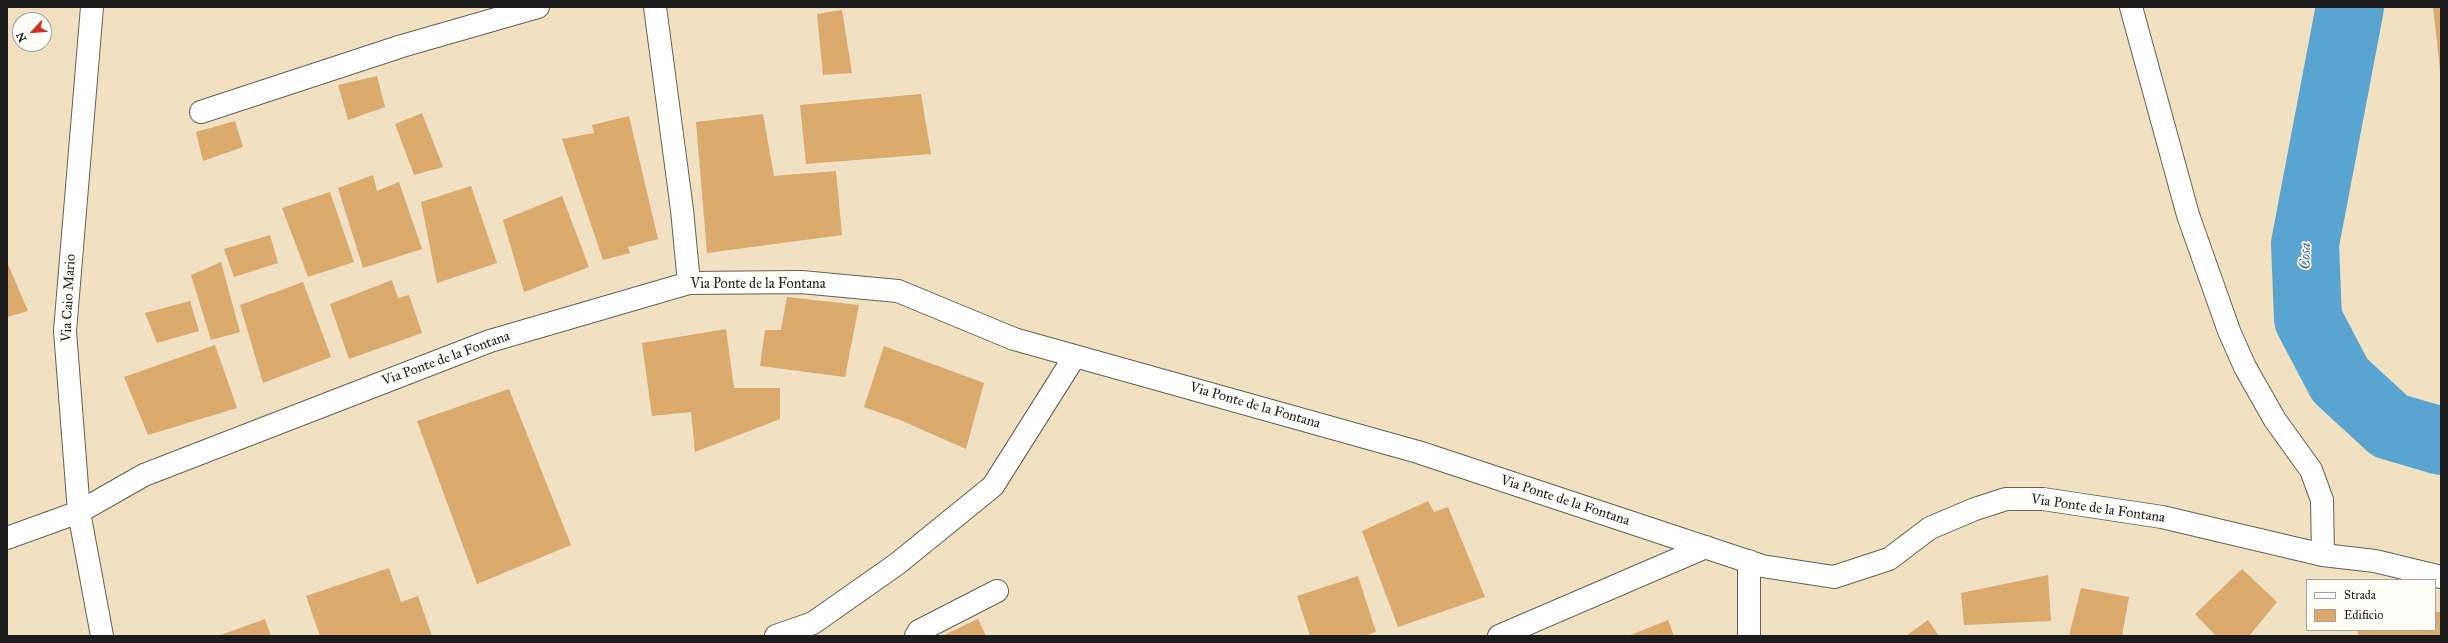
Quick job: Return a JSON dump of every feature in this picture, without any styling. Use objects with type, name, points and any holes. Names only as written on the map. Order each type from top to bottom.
[{"type":"street","name":"Via Caio Mario","points":[[92,7],[65,331],[79,512],[102,636]]},
{"type":"street","points":[[201,112],[402,46],[538,7]]},
{"type":"street","points":[[655,7],[682,210],[689,283]]},
{"type":"street","points":[[2131,7],[2188,215],[2229,331],[2245,367],[2275,420],[2311,470],[2322,500],[2323,555]]},
{"type":"street","name":"Via Ponte de la Fontana","points":[[7,538],[79,512],[144,475],[490,341],[689,283],[801,282],[898,291],[1014,338],[1418,452],[1762,566],[1834,577],[1889,559],[1930,528],[1975,509],[2006,499],[2043,499],[2162,517],[2323,555],[2375,561],[2441,577]]},
{"type":"street","points":[[776,636],[816,630],[993,486],[1075,356]]},
{"type":"street","points":[[1499,636],[1706,547]]},
{"type":"street","points":[[1749,561],[1749,636]]},
{"type":"street","points":[[916,636],[919,631],[997,591]]},
{"type":"building","points":[[2433,7],[2441,7],[2441,69],[2440,69]]},
{"type":"building","points":[[842,10],[852,73],[823,75],[817,14]]},
{"type":"building","points":[[377,76],[385,107],[348,120],[338,85]]},
{"type":"building","points":[[921,94],[931,154],[806,164],[800,105]]},
{"type":"building","points":[[422,113],[443,167],[414,175],[395,124]]},
{"type":"building","points":[[763,114],[774,176],[836,171],[842,235],[707,253],[696,122]]},
{"type":"building","points":[[629,116],[658,239],[628,247],[630,253],[603,260],[562,139],[594,133],[592,125]]},
{"type":"building","points":[[235,121],[243,147],[203,161],[196,132]]},
{"type":"building","points":[[373,175],[377,191],[399,182],[422,249],[363,268],[338,188]]},
{"type":"building","points":[[471,186],[497,263],[437,283],[421,202]]},
{"type":"building","points":[[330,192],[354,262],[308,277],[282,208]]},
{"type":"building","points":[[562,196],[589,267],[524,292],[503,220]]},
{"type":"building","points":[[270,235],[278,263],[234,277],[224,249]]},
{"type":"building","points":[[7,262],[28,311],[7,317]]},
{"type":"building","points":[[221,262],[240,332],[211,340],[191,275]]},
{"type":"building","points":[[392,280],[398,298],[409,295],[422,333],[349,359],[330,304]]},
{"type":"building","points":[[303,282],[331,357],[263,383],[240,305]]},
{"type":"building","points":[[787,297],[859,305],[845,377],[760,366],[765,330],[781,330]]},
{"type":"building","points":[[190,301],[199,331],[157,343],[145,313]]},
{"type":"building","points":[[726,329],[734,388],[780,388],[780,419],[695,452],[691,412],[652,416],[642,343]]},
{"type":"building","points":[[215,345],[237,408],[148,435],[124,377]]},
{"type":"building","points":[[884,346],[984,383],[966,449],[900,420],[864,407]]},
{"type":"building","points":[[509,389],[571,545],[477,584],[417,421]]},
{"type":"building","points":[[1428,501],[1434,512],[1448,507],[1485,597],[1398,627],[1362,531]]},
{"type":"building","points":[[389,568],[401,602],[418,596],[432,636],[320,636],[306,596]]},
{"type":"building","points":[[2242,569],[2277,602],[2249,636],[2216,636],[2195,614]]},
{"type":"building","points":[[2048,575],[2051,621],[1964,625],[1961,593]]},
{"type":"building","points":[[1358,576],[1376,632],[1363,636],[1310,636],[1297,596]]},
{"type":"building","points":[[2081,588],[2129,597],[2122,636],[2069,636]]},
{"type":"building","points":[[2436,612],[2441,612],[2441,636],[2359,636],[2357,631],[2436,631]]},
{"type":"building","points":[[265,619],[271,636],[218,636]]},
{"type":"building","points":[[978,619],[986,636],[942,636]]},
{"type":"building","points":[[1668,620],[1674,636],[1628,636]]},
{"type":"building","points":[[1928,620],[1939,636],[1906,636]]},
{"type":"waterway","name":"Cosa","points":[[2350,7],[2305,244],[2308,319],[2340,380],[2390,426],[2441,441]]}]
